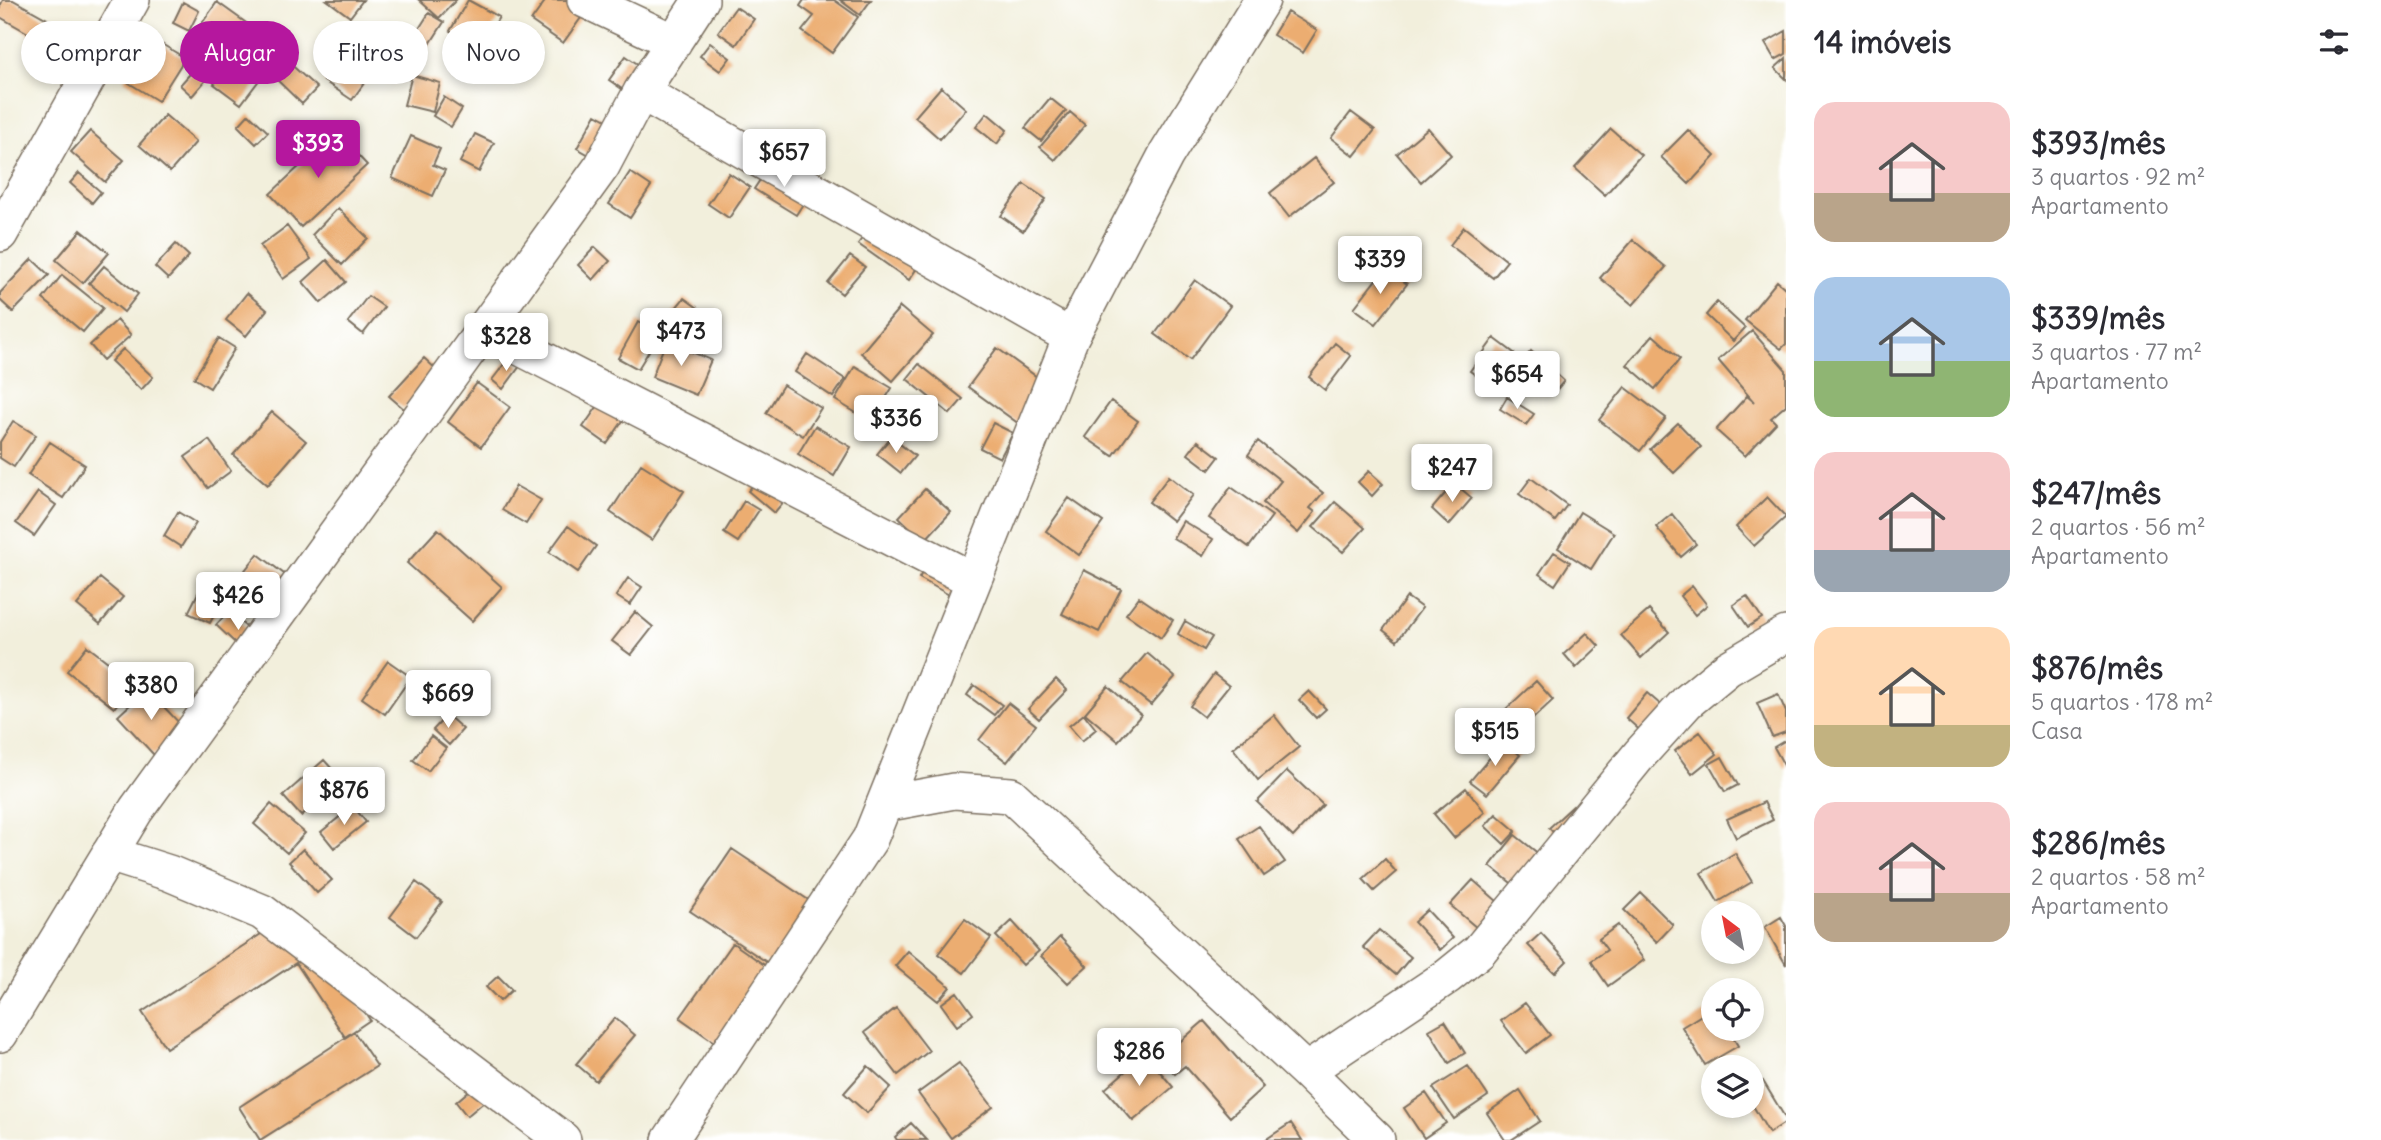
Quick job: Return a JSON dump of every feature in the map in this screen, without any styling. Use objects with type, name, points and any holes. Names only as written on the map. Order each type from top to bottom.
[{"type":"street","points":[[0,234],[132,0]]},
{"type":"street","points":[[585,0],[674,42]]},
{"type":"street","points":[[0,1034],[136,810],[602,166],[641,92],[701,0]]},
{"type":"street","points":[[670,1140],[870,839],[1071,337],[1166,155],[1262,0]]},
{"type":"street","points":[[641,92],[1071,337]]},
{"type":"street","points":[[484,329],[973,580]]},
{"type":"street","points":[[1306,1070],[1448,976],[1479,951],[1640,754],[1687,702],[1727,669],[1786,634]]},
{"type":"street","points":[[884,804],[954,791],[1011,795],[1306,1070],[1377,1140]]},
{"type":"street","points":[[109,854],[169,873],[262,912],[563,1140]]},
{"type":"building","points":[[3,0],[13,0],[47,19],[21,21],[21,29],[0,17]]},
{"type":"building","points":[[327,0],[363,0],[350,17]]},
{"type":"building","points":[[419,0],[456,0],[439,18]]},
{"type":"building","points":[[468,0],[499,17],[497,21],[456,21]]},
{"type":"building","points":[[546,0],[576,0],[588,8],[563,43],[545,31],[545,21],[531,21]]},
{"type":"building","points":[[804,0],[834,0],[858,17],[832,53],[802,31],[814,16],[800,6]]},
{"type":"building","points":[[840,0],[871,0],[860,15]]},
{"type":"building","points":[[183,2],[199,11],[194,21],[180,21],[180,26],[173,23]]},
{"type":"building","points":[[217,2],[243,21],[204,21]]},
{"type":"building","points":[[736,7],[754,19],[736,45],[718,32]]},
{"type":"building","points":[[1287,12],[1317,30],[1303,53],[1273,35]]},
{"type":"building","points":[[429,13],[442,21],[428,47],[428,21],[424,21]]},
{"type":"building","points":[[1786,31],[1786,54],[1775,60],[1765,43]]},
{"type":"building","points":[[710,43],[730,58],[720,71],[700,56]]},
{"type":"building","points":[[166,47],[180,55],[180,66],[158,101],[130,84],[166,84]]},
{"type":"building","points":[[626,56],[655,76],[638,100],[609,80]]},
{"type":"building","points":[[1786,58],[1786,79],[1775,68]]},
{"type":"building","points":[[299,72],[317,88],[302,104],[281,84],[299,84]]},
{"type":"building","points":[[428,80],[440,83],[433,112],[404,105],[410,84],[428,84]]},
{"type":"building","points":[[181,84],[202,84],[192,96]]},
{"type":"building","points":[[214,84],[256,84],[241,104]]},
{"type":"building","points":[[328,84],[364,84],[352,100]]},
{"type":"building","points":[[941,87],[966,109],[940,139],[915,117]]},
{"type":"building","points":[[444,97],[462,109],[451,127],[433,116]]},
{"type":"building","points":[[1050,98],[1066,111],[1041,141],[1025,128]]},
{"type":"building","points":[[1070,112],[1085,125],[1055,160],[1040,147]]},
{"type":"building","points":[[1351,112],[1375,130],[1354,156],[1331,138]]},
{"type":"building","points":[[987,113],[1007,130],[997,144],[976,127]]},
{"type":"building","points":[[249,114],[268,132],[256,144],[238,126]]},
{"type":"building","points":[[596,114],[619,127],[600,161],[577,148]]},
{"type":"building","points":[[165,115],[196,142],[170,172],[139,145]]},
{"type":"building","points":[[1428,128],[1451,155],[1421,182],[1397,154]]},
{"type":"building","points":[[1611,129],[1641,155],[1605,195],[1575,168]]},
{"type":"building","points":[[1688,130],[1715,156],[1689,184],[1661,157]]},
{"type":"building","points":[[90,131],[124,160],[105,182],[71,152]]},
{"type":"building","points":[[336,132],[367,165],[301,227],[270,194]]},
{"type":"building","points":[[475,134],[494,143],[479,172],[460,162]]},
{"type":"building","points":[[411,136],[440,149],[433,165],[445,170],[433,196],[392,178]]},
{"type":"building","points":[[1314,158],[1334,182],[1289,217],[1270,193]]},
{"type":"building","points":[[772,162],[813,188],[796,215],[754,189]]},
{"type":"building","points":[[630,172],[651,186],[630,218],[609,204]]},
{"type":"building","points":[[79,173],[101,192],[92,203],[70,183]]},
{"type":"building","points":[[729,173],[750,187],[729,218],[708,204]]},
{"type":"building","points":[[1024,184],[1046,199],[1023,231],[1001,216]]},
{"type":"building","points":[[338,208],[368,238],[342,265],[312,235]]},
{"type":"building","points":[[287,226],[311,259],[283,279],[260,246]]},
{"type":"building","points":[[871,226],[921,262],[909,280],[858,244]]},
{"type":"building","points":[[1464,227],[1507,261],[1493,278],[1450,245]]},
{"type":"building","points":[[81,230],[109,253],[83,283],[56,260]]},
{"type":"building","points":[[1633,240],[1666,267],[1633,305],[1600,278]]},
{"type":"building","points":[[176,244],[189,256],[168,279],[155,267]]},
{"type":"building","points":[[595,247],[610,261],[593,280],[578,265]]},
{"type":"building","points":[[850,256],[865,267],[842,294],[828,283]]},
{"type":"building","points":[[32,259],[49,275],[13,312],[0,300],[0,293]]},
{"type":"building","points":[[327,260],[346,282],[321,303],[303,282]]},
{"type":"building","points":[[104,266],[138,294],[124,312],[89,283]]},
{"type":"building","points":[[1385,268],[1407,284],[1376,324],[1354,308]]},
{"type":"building","points":[[62,275],[103,308],[83,332],[43,299]]},
{"type":"building","points":[[1195,280],[1230,306],[1190,360],[1155,334]]},
{"type":"building","points":[[1777,281],[1786,289],[1786,344],[1781,349],[1745,320]]},
{"type":"building","points":[[247,293],[267,310],[246,336],[226,320]]},
{"type":"building","points":[[368,296],[384,307],[363,334],[348,322]]},
{"type":"building","points":[[684,298],[698,308],[685,326],[670,315]]},
{"type":"building","points":[[1717,302],[1745,328],[1733,341],[1706,315]]},
{"type":"building","points":[[900,307],[933,335],[893,381],[861,353]]},
{"type":"building","points":[[117,320],[131,335],[103,360],[90,345]]},
{"type":"building","points":[[638,322],[660,333],[638,369],[618,358]]},
{"type":"building","points":[[1752,331],[1786,370],[1786,405],[1771,418],[1776,423],[1745,456],[1716,430],[1747,396],[1754,402],[1718,360]]},
{"type":"building","points":[[1653,335],[1680,359],[1655,389],[1627,365]]},
{"type":"building","points":[[219,338],[235,348],[210,388],[194,378]]},
{"type":"building","points":[[1494,338],[1514,353],[1491,386],[1470,371]]},
{"type":"building","points":[[666,341],[711,360],[696,395],[652,377]]},
{"type":"building","points":[[1335,343],[1351,356],[1325,390],[1309,377]]},
{"type":"building","points":[[997,348],[1059,393],[1030,432],[968,387]]},
{"type":"building","points":[[123,349],[153,377],[141,390],[111,361]]},
{"type":"building","points":[[1531,351],[1564,381],[1553,394],[1520,364]]},
{"type":"building","points":[[807,354],[845,379],[833,397],[795,372]]},
{"type":"building","points":[[424,358],[438,371],[404,409],[389,396]]},
{"type":"building","points":[[509,358],[520,366],[503,389],[492,380]]},
{"type":"building","points":[[919,364],[963,399],[950,414],[907,379]]},
{"type":"building","points":[[855,366],[892,388],[871,422],[835,400]]},
{"type":"building","points":[[477,383],[510,407],[481,447],[448,422]]},
{"type":"building","points":[[783,385],[821,408],[803,436],[766,413]]},
{"type":"building","points":[[1625,387],[1666,418],[1640,451],[1599,420]]},
{"type":"building","points":[[609,390],[633,406],[607,444],[583,427]]},
{"type":"building","points":[[1507,397],[1534,414],[1526,425],[1500,409]]},
{"type":"building","points":[[1111,401],[1138,421],[1113,456],[1085,437]]},
{"type":"building","points":[[272,412],[306,441],[268,485],[233,455]]},
{"type":"building","points":[[13,421],[36,435],[14,467],[0,458],[0,442]]},
{"type":"building","points":[[993,423],[1013,433],[1000,458],[980,448]]},
{"type":"building","points":[[1678,423],[1701,447],[1674,473],[1650,449]]},
{"type":"building","points":[[815,426],[851,447],[834,476],[798,454]]},
{"type":"building","points":[[891,437],[915,456],[901,473],[877,454]]},
{"type":"building","points":[[209,440],[231,471],[208,488],[185,457]]},
{"type":"building","points":[[1198,441],[1219,457],[1209,470],[1188,454]]},
{"type":"building","points":[[1258,441],[1323,493],[1310,508],[1315,512],[1298,533],[1263,503],[1281,481],[1248,455]]},
{"type":"building","points":[[50,442],[85,465],[63,498],[28,475]]},
{"type":"building","points":[[641,464],[684,491],[652,540],[610,512]]},
{"type":"building","points":[[766,471],[791,493],[774,513],[748,491]]},
{"type":"building","points":[[1369,471],[1383,484],[1372,496],[1358,482]]},
{"type":"building","points":[[1169,476],[1193,495],[1173,521],[1149,502]]},
{"type":"building","points":[[1531,478],[1567,505],[1555,521],[1519,494]]},
{"type":"building","points":[[1454,483],[1472,498],[1449,525],[1432,509]]},
{"type":"building","points":[[516,486],[541,500],[526,524],[502,510]]},
{"type":"building","points":[[1231,487],[1272,516],[1249,547],[1209,518]]},
{"type":"building","points":[[925,489],[951,512],[924,541],[899,517]]},
{"type":"building","points":[[38,492],[56,505],[34,536],[16,523]]},
{"type":"building","points":[[1767,497],[1786,517],[1754,546],[1736,527]]},
{"type":"building","points":[[1069,498],[1103,522],[1079,555],[1046,531]]},
{"type":"building","points":[[744,501],[759,510],[738,542],[724,533]]},
{"type":"building","points":[[1335,502],[1365,528],[1343,552],[1313,527]]},
{"type":"building","points":[[178,512],[196,523],[181,547],[164,536]]},
{"type":"building","points":[[1580,512],[1614,533],[1591,569],[1558,548]]},
{"type":"building","points":[[1672,514],[1696,544],[1681,557],[1656,527]]},
{"type":"building","points":[[1183,521],[1213,539],[1203,556],[1173,538]]},
{"type":"building","points":[[568,526],[596,546],[578,572],[549,552]]},
{"type":"building","points":[[438,529],[502,587],[472,621],[407,563]]},
{"type":"building","points":[[1554,552],[1570,562],[1555,585],[1539,574]]},
{"type":"building","points":[[258,554],[301,587],[277,617],[234,584]]},
{"type":"building","points":[[931,558],[971,581],[960,601],[919,578]]},
{"type":"building","points":[[1084,570],[1121,589],[1099,632],[1062,614]]},
{"type":"building","points":[[206,577],[228,588],[210,623],[188,613]]},
{"type":"building","points":[[100,578],[123,597],[100,624],[77,605]]},
{"type":"building","points":[[628,578],[642,587],[630,605],[616,596]]},
{"type":"building","points":[[1692,586],[1707,605],[1695,615],[1680,596]]},
{"type":"building","points":[[1747,596],[1762,618],[1748,627],[1733,605]]},
{"type":"building","points":[[1139,597],[1173,620],[1161,638],[1126,614]]},
{"type":"building","points":[[1407,597],[1422,608],[1397,641],[1383,630]]},
{"type":"building","points":[[1649,610],[1669,632],[1641,658],[1621,635]]},
{"type":"building","points":[[229,611],[259,639],[246,653],[216,625]]},
{"type":"building","points":[[635,612],[653,627],[631,655],[612,641]]},
{"type":"building","points":[[1185,621],[1212,637],[1204,650],[1178,634]]},
{"type":"building","points":[[1587,633],[1599,646],[1576,668],[1564,654]]},
{"type":"building","points":[[87,646],[134,682],[114,708],[67,671]]},
{"type":"building","points":[[1147,653],[1175,677],[1151,705],[1122,682]]},
{"type":"building","points":[[388,661],[411,677],[385,714],[362,698]]},
{"type":"building","points":[[1214,674],[1229,686],[1204,717],[1190,706]]},
{"type":"building","points":[[1056,679],[1067,690],[1039,719],[1028,709]]},
{"type":"building","points":[[1536,681],[1553,700],[1523,728],[1506,709]]},
{"type":"building","points":[[974,685],[1002,705],[994,715],[967,695]]},
{"type":"building","points":[[1108,686],[1141,715],[1118,741],[1085,713]]},
{"type":"building","points":[[147,689],[183,727],[154,755],[118,716]]},
{"type":"building","points":[[1309,691],[1326,709],[1316,718],[1299,700]]},
{"type":"building","points":[[1647,693],[1675,717],[1653,742],[1626,718]]},
{"type":"building","points":[[1778,694],[1786,712],[1786,732],[1772,737],[1757,703]]},
{"type":"building","points":[[1008,703],[1036,725],[1007,762],[979,740]]},
{"type":"building","points":[[1084,714],[1096,729],[1082,741],[1069,726]]},
{"type":"building","points":[[447,715],[463,729],[449,745],[433,730]]},
{"type":"building","points":[[1274,715],[1299,747],[1258,780],[1233,748]]},
{"type":"building","points":[[1700,732],[1717,754],[1692,774],[1675,751]]},
{"type":"building","points":[[431,736],[446,748],[428,771],[413,760]]},
{"type":"building","points":[[1786,740],[1786,769],[1774,747]]},
{"type":"building","points":[[1504,741],[1520,755],[1487,794],[1470,781]]},
{"type":"building","points":[[1722,757],[1738,785],[1725,792],[1709,764]]},
{"type":"building","points":[[324,760],[342,780],[301,816],[283,796]]},
{"type":"building","points":[[1287,771],[1323,805],[1293,837],[1257,802]]},
{"type":"building","points":[[1466,788],[1485,812],[1454,838],[1434,814]]},
{"type":"building","points":[[1764,802],[1773,820],[1736,838],[1727,819]]},
{"type":"building","points":[[271,804],[305,833],[287,853],[254,824]]},
{"type":"building","points":[[353,806],[366,822],[334,848],[321,832]]},
{"type":"building","points":[[1573,806],[1586,820],[1563,842],[1549,828]]},
{"type":"building","points":[[1496,814],[1516,831],[1504,844],[1485,826]]},
{"type":"building","points":[[1259,826],[1285,862],[1264,876],[1239,839]]},
{"type":"building","points":[[1515,835],[1540,855],[1515,886],[1490,866]]},
{"type":"building","points":[[303,849],[332,880],[317,893],[289,862]]},
{"type":"building","points":[[732,849],[822,909],[780,971],[690,911]]},
{"type":"building","points":[[1735,853],[1752,882],[1717,901],[1701,873]]},
{"type":"building","points":[[1385,859],[1396,872],[1374,891],[1363,879]]},
{"type":"building","points":[[1473,880],[1506,909],[1484,934],[1450,905]]},
{"type":"building","points":[[416,882],[442,902],[416,937],[390,917]]},
{"type":"building","points":[[1641,893],[1673,925],[1657,942],[1624,910]]},
{"type":"building","points":[[1427,910],[1453,938],[1440,950],[1414,922]]},
{"type":"building","points":[[1781,917],[1786,926],[1786,965],[1765,927]]},
{"type":"building","points":[[965,919],[991,938],[964,973],[938,954]]},
{"type":"building","points":[[281,921],[319,942],[370,1020],[345,1037],[296,963],[166,1048],[142,1012]]},
{"type":"building","points":[[1012,921],[1039,951],[1023,965],[996,936]]},
{"type":"building","points":[[1618,925],[1644,960],[1608,986],[1591,961],[1607,950],[1599,939]]},
{"type":"building","points":[[1379,930],[1411,957],[1396,975],[1363,947]]},
{"type":"building","points":[[1541,933],[1567,961],[1555,973],[1528,945]]},
{"type":"building","points":[[1060,937],[1087,966],[1068,983],[1041,956]]},
{"type":"building","points":[[733,943],[780,976],[727,1051],[680,1018]]},
{"type":"building","points":[[908,951],[950,987],[938,1001],[895,966]]},
{"type":"building","points":[[498,976],[512,990],[500,1001],[486,987]]},
{"type":"building","points":[[957,992],[973,1014],[957,1026],[941,1004]]},
{"type":"building","points":[[1525,1003],[1550,1035],[1526,1053],[1501,1021]]},
{"type":"building","points":[[896,1008],[929,1051],[898,1075],[865,1032]]},
{"type":"building","points":[[1701,1015],[1701,1041],[1735,1041],[1738,1046],[1722,1055],[1701,1055],[1701,1058],[1682,1027]]},
{"type":"building","points":[[615,1018],[635,1035],[596,1081],[576,1064]]},
{"type":"building","points":[[1204,1021],[1263,1087],[1230,1117],[1185,1066],[1175,1074],[1161,1058]]},
{"type":"building","points":[[1445,1021],[1465,1053],[1449,1063],[1429,1030]]},
{"type":"building","points":[[354,1032],[377,1066],[260,1140],[239,1107]]},
{"type":"building","points":[[1145,1054],[1173,1087],[1133,1121],[1105,1089]]},
{"type":"building","points":[[959,1063],[993,1107],[951,1138],[918,1093]]},
{"type":"building","points":[[868,1066],[891,1087],[867,1113],[844,1093]]},
{"type":"building","points":[[1468,1066],[1488,1096],[1454,1119],[1433,1088]]},
{"type":"building","points":[[478,1083],[490,1097],[467,1116],[456,1102]]},
{"type":"building","points":[[1764,1083],[1786,1119],[1786,1122],[1769,1133],[1760,1118],[1764,1118]]},
{"type":"building","points":[[1520,1090],[1540,1121],[1511,1140],[1505,1140],[1487,1113]]},
{"type":"building","points":[[1426,1093],[1446,1123],[1424,1138],[1404,1108]]},
{"type":"building","points":[[911,1123],[927,1140],[897,1140],[895,1137]]},
{"type":"building","points":[[1291,1123],[1302,1140],[1265,1140]]}]
